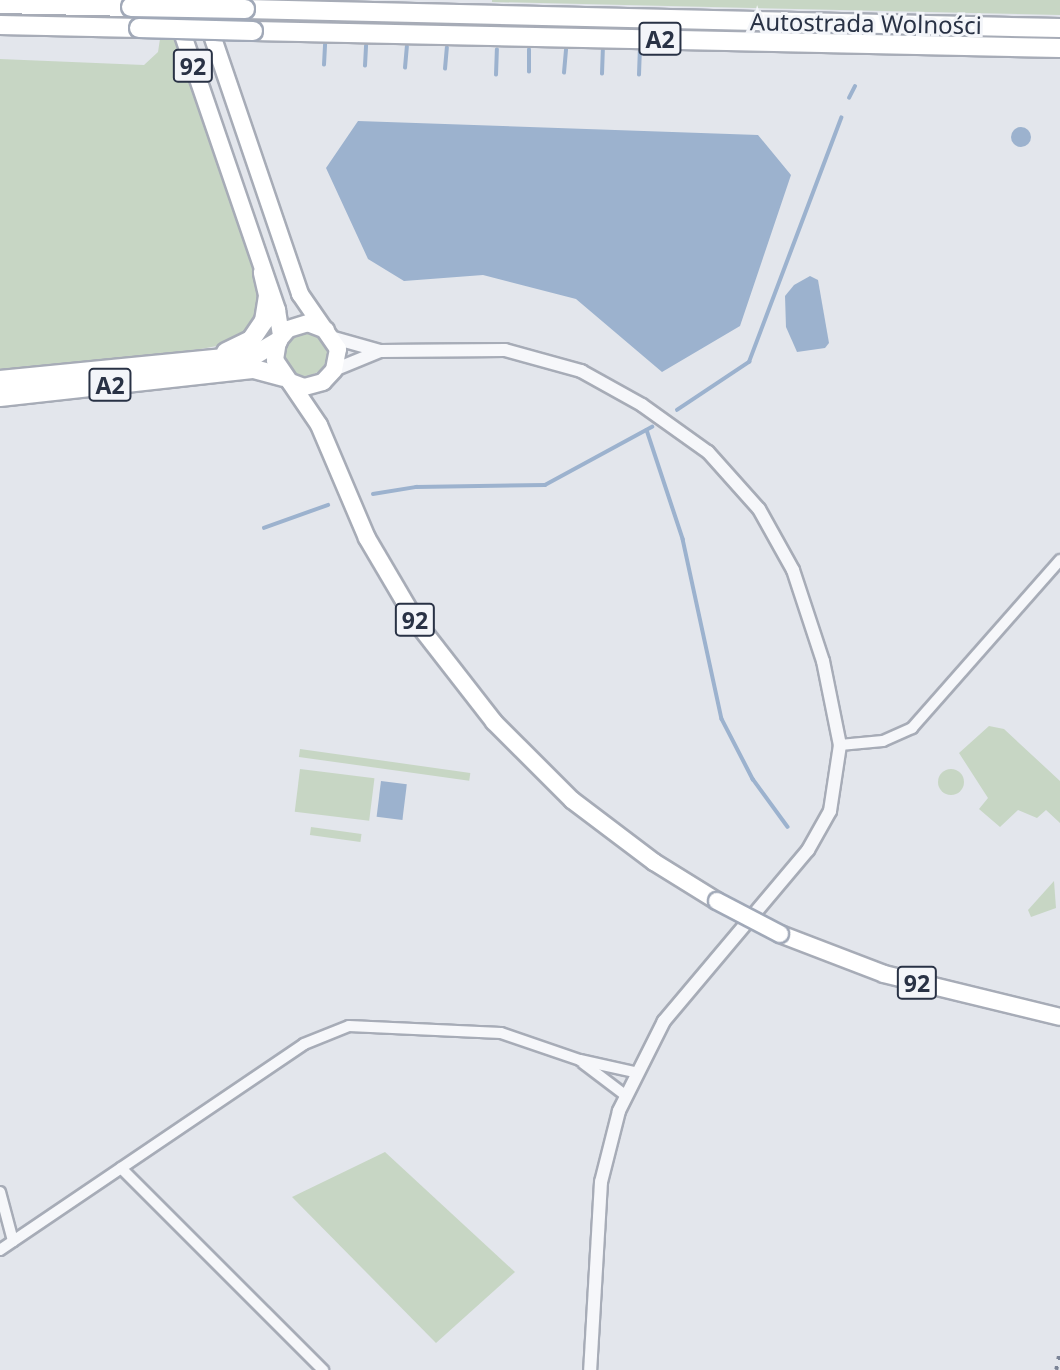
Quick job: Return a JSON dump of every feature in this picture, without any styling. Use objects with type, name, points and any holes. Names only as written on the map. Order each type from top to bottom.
[{"type":"highway","name":"Autostrada Wolności","points":[[0,4],[1060,28]]},
{"type":"highway","name":"Autostrada Wolności","points":[[0,25],[1060,48]]},
{"type":"highway","name":"A2","points":[[212,356],[244,345],[260,330],[267,306],[263,273]]},
{"type":"highway","name":"A2","points":[[0,380],[212,356],[255,355],[279,338]]},
{"type":"highway","name":"A2","points":[[0,397],[254,369],[287,380]]},
{"type":"main road","name":"92","points":[[171,0],[263,273],[279,338],[275,360],[319,425],[355,514],[389,578],[432,645],[478,702],[572,800],[646,856],[717,901],[780,934],[904,980],[1060,1017]]},
{"type":"main road","name":"92","points":[[200,0],[300,294],[330,334],[338,359],[329,376],[319,425]]},
{"type":"main road","points":[[279,338],[298,324],[330,334]]},
{"type":"main road","points":[[287,380],[303,387],[329,376]]},
{"type":"street","points":[[330,334],[380,351],[476,348],[555,362],[623,394],[708,452],[759,509],[793,569],[813,626],[840,745],[830,811],[808,850],[664,1021],[634,1072],[601,1182],[590,1370]]},
{"type":"street","points":[[329,376],[380,351]]},
{"type":"street","points":[[840,745],[883,741],[912,728],[1060,560]]},
{"type":"street","points":[[0,1250],[304,1044],[349,1026],[501,1033],[580,1060],[634,1072]]},
{"type":"street","points":[[580,1060],[625,1095]]},
{"type":"street","points":[[121,1168],[323,1370]]},
{"type":"street","points":[[0,1192],[13,1241]]},
{"type":"green space","points":[[176,0],[196,0],[196,339],[176,339]]},
{"type":"green space","points":[[1060,0],[1060,15],[492,2]]},
{"type":"green space","points":[[36,12],[133,15],[134,21],[36,19]]},
{"type":"green space","points":[[248,17],[1060,35],[1060,41],[250,22]]},
{"type":"green space","points":[[175,38],[254,272],[259,297],[250,330],[227,344],[201,349],[0,371],[0,59],[144,65],[158,52],[160,39]]},
{"type":"green space","points":[[305,332],[320,339],[327,354],[320,369],[305,376],[290,369],[283,354],[290,339]]},
{"type":"green space","points":[[989,726],[1004,729],[1060,781],[1060,823],[1046,810],[1037,818],[1018,810],[1000,827],[979,809],[988,798],[959,753]]},
{"type":"green space","points":[[300,749],[470,773],[469,781],[299,757]]},
{"type":"green space","points":[[300,769],[374,778],[369,821],[295,812]]},
{"type":"green space","points":[[951,769],[960,773],[964,782],[960,791],[951,795],[942,791],[938,782],[942,773]]},
{"type":"green space","points":[[311,827],[362,834],[360,842],[310,835]]},
{"type":"green space","points":[[1054,881],[1056,908],[1031,917],[1028,910]]},
{"type":"green space","points":[[385,1152],[515,1272],[436,1343],[292,1197]]},
{"type":"water","points":[[358,121],[758,135],[791,175],[740,326],[662,372],[576,299],[483,275],[404,281],[368,259],[326,168]]},
{"type":"water","points":[[1021,127],[1028,130],[1031,137],[1028,144],[1021,147],[1014,144],[1011,137],[1014,130]]},
{"type":"water","points":[[810,276],[818,280],[829,343],[825,348],[797,352],[786,327],[785,296],[794,285]]},
{"type":"water","points":[[381,781],[407,784],[402,820],[377,817]]},
{"type":"waterway","points":[[324,65],[325,45]]},
{"type":"waterway","points":[[365,66],[366,46]]},
{"type":"waterway","points":[[405,68],[407,47]]},
{"type":"waterway","points":[[445,69],[447,48]]},
{"type":"waterway","points":[[496,75],[497,50]]},
{"type":"waterway","points":[[529,50],[529,72]]},
{"type":"waterway","points":[[564,73],[566,50]]},
{"type":"waterway","points":[[602,74],[603,51]]},
{"type":"waterway","points":[[639,75],[640,52]]},
{"type":"waterway","points":[[849,98],[855,86]]},
{"type":"waterway","points":[[677,410],[749,362],[841,118]]},
{"type":"waterway","points":[[373,494],[416,487],[545,485],[652,427]]},
{"type":"waterway","points":[[647,430],[683,539],[722,719],[753,779],[788,827]]},
{"type":"waterway","points":[[264,528],[328,505]]},
{"type":"railway","points":[[1056,1370],[1060,1350]]}]
